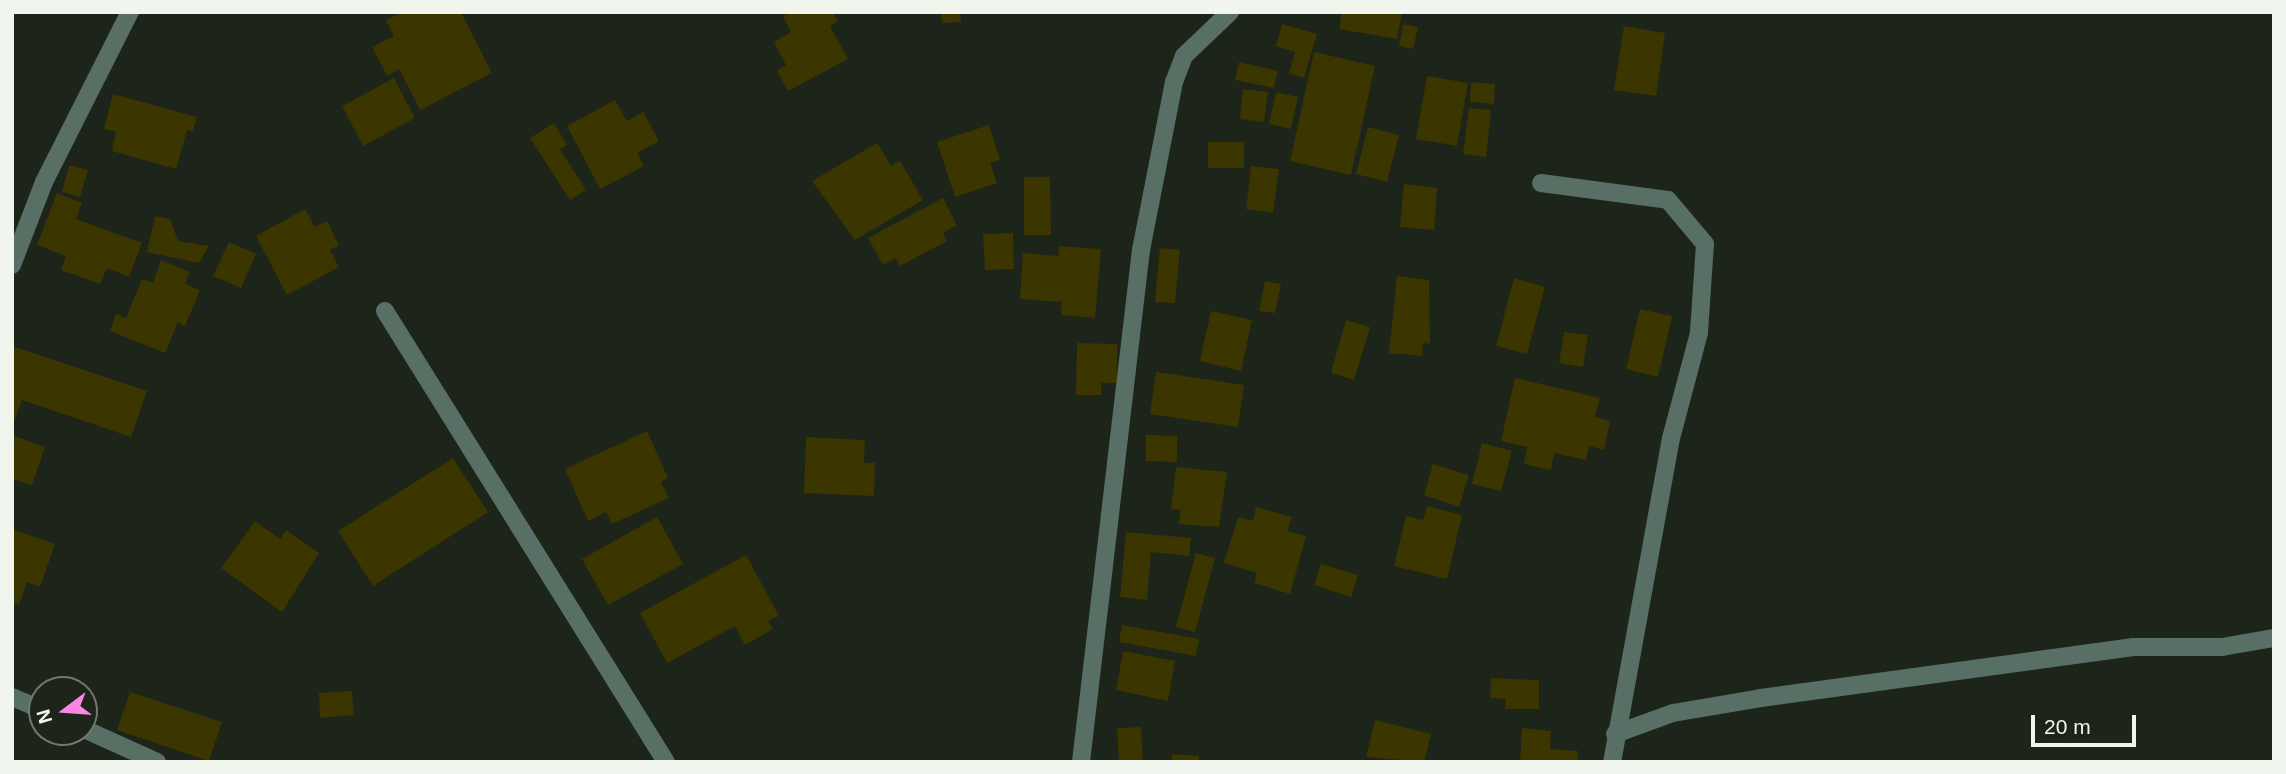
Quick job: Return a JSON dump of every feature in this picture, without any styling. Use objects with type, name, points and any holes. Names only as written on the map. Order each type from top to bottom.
[{"type":"street","points":[[12,265],[44,182],[130,12]]},
{"type":"street","points":[[1081,762],[1141,250],[1174,82],[1184,56],[1230,12]]},
{"type":"street","points":[[1541,183],[1668,200],[1705,244],[1699,332],[1671,438],[1612,762]]},
{"type":"street","points":[[385,312],[666,762]]},
{"type":"street","points":[[1615,734],[1674,713],[1761,698],[2134,647],[2222,647],[2274,638]]},
{"type":"street","points":[[98,735],[157,762]]},
{"type":"building","points":[[402,12],[461,12],[492,73],[420,110],[399,69],[387,76],[372,47],[394,36],[386,20]]},
{"type":"building","points":[[791,12],[833,12],[838,21],[830,26],[848,59],[788,91],[777,70],[786,65],[774,42],[791,32],[783,16]]},
{"type":"building","points":[[941,12],[960,12],[961,22],[942,23]]},
{"type":"building","points":[[1342,12],[1402,12],[1397,39],[1339,29]]},
{"type":"building","points":[[1282,24],[1317,34],[1304,78],[1289,73],[1295,52],[1276,46]]},
{"type":"building","points":[[1403,24],[1418,27],[1413,49],[1399,46]]},
{"type":"building","points":[[1624,26],[1665,33],[1656,96],[1614,90]]},
{"type":"building","points":[[1314,52],[1375,66],[1351,175],[1290,161]]},
{"type":"building","points":[[1239,62],[1278,71],[1274,88],[1235,80]]},
{"type":"building","points":[[1427,76],[1468,83],[1457,146],[1416,139]]},
{"type":"building","points":[[394,78],[415,118],[363,146],[342,106]]},
{"type":"building","points":[[1471,82],[1495,84],[1494,104],[1470,102]]},
{"type":"building","points":[[1243,89],[1268,92],[1264,122],[1240,119]]},
{"type":"building","points":[[1276,92],[1298,97],[1291,129],[1269,124]]},
{"type":"building","points":[[113,94],[197,117],[193,132],[187,130],[176,169],[112,151],[116,132],[104,129]]},
{"type":"building","points":[[615,100],[627,121],[643,112],[659,141],[637,153],[644,166],[600,189],[567,126]]},
{"type":"building","points":[[1469,108],[1491,110],[1486,157],[1463,154]]},
{"type":"building","points":[[554,123],[567,145],[560,149],[586,190],[570,200],[530,138]]},
{"type":"building","points":[[989,125],[1000,160],[990,163],[997,183],[955,197],[937,142]]},
{"type":"building","points":[[1368,127],[1399,135],[1387,182],[1356,174]]},
{"type":"building","points":[[1208,142],[1244,142],[1244,168],[1208,168]]},
{"type":"building","points":[[877,143],[891,166],[900,161],[923,200],[855,240],[812,181]]},
{"type":"building","points":[[69,165],[88,170],[80,197],[62,192]]},
{"type":"building","points":[[1251,166],[1279,169],[1273,213],[1246,209]]},
{"type":"building","points":[[1024,177],[1050,177],[1051,235],[1024,235]]},
{"type":"building","points":[[1404,184],[1437,188],[1434,230],[1400,227]]},
{"type":"building","points":[[57,193],[82,203],[76,219],[142,243],[129,277],[107,268],[100,284],[61,270],[66,256],[37,245]]},
{"type":"building","points":[[943,198],[957,225],[943,233],[947,241],[900,266],[896,258],[883,265],[868,238]]},
{"type":"building","points":[[305,209],[315,227],[327,221],[339,245],[330,250],[339,267],[287,295],[256,236]]},
{"type":"building","points":[[155,216],[170,219],[178,241],[209,246],[199,263],[147,252]]},
{"type":"building","points":[[1013,233],[1014,269],[985,270],[983,234]]},
{"type":"building","points":[[229,242],[256,254],[241,288],[213,276]]},
{"type":"building","points":[[1059,246],[1101,249],[1095,318],[1061,315],[1062,302],[1020,299],[1023,253],[1058,256]]},
{"type":"building","points":[[1160,248],[1180,250],[1175,303],[1155,302]]},
{"type":"building","points":[[161,260],[190,272],[185,284],[200,290],[185,326],[178,322],[165,353],[110,331],[116,314],[126,318],[142,279],[153,283]]},
{"type":"building","points":[[1397,276],[1429,280],[1430,344],[1423,343],[1422,356],[1389,353]]},
{"type":"building","points":[[1514,278],[1545,287],[1527,354],[1496,346]]},
{"type":"building","points":[[1265,281],[1281,284],[1275,313],[1259,311]]},
{"type":"building","points":[[1640,309],[1672,316],[1658,377],[1626,369]]},
{"type":"building","points":[[1211,311],[1252,320],[1241,371],[1200,361]]},
{"type":"building","points":[[1346,320],[1370,327],[1354,380],[1331,373]]},
{"type":"building","points":[[1564,332],[1588,335],[1583,367],[1559,363]]},
{"type":"building","points":[[1077,343],[1117,344],[1117,383],[1101,383],[1101,395],[1076,395]]},
{"type":"building","points":[[12,346],[147,391],[131,437],[22,400],[12,427]]},
{"type":"building","points":[[1156,372],[1244,385],[1238,427],[1150,414]]},
{"type":"building","points":[[1515,378],[1600,398],[1595,417],[1610,421],[1604,450],[1589,446],[1586,460],[1554,453],[1551,470],[1524,464],[1527,447],[1501,441]]},
{"type":"building","points":[[647,431],[668,478],[661,482],[669,498],[612,524],[606,512],[588,521],[565,469]]},
{"type":"building","points":[[12,435],[45,447],[32,485],[12,479]]},
{"type":"building","points":[[1146,435],[1177,436],[1177,462],[1146,461]]},
{"type":"building","points":[[806,437],[865,440],[864,463],[875,463],[874,496],[804,493]]},
{"type":"building","points":[[1482,443],[1512,451],[1501,491],[1472,484]]},
{"type":"building","points":[[453,458],[488,512],[373,586],[338,531]]},
{"type":"building","points":[[1433,464],[1469,475],[1459,507],[1424,495]]},
{"type":"building","points":[[1176,467],[1227,472],[1219,527],[1179,524],[1181,510],[1171,509]]},
{"type":"building","points":[[1427,506],[1462,515],[1447,579],[1394,566],[1406,516],[1423,520]]},
{"type":"building","points":[[1256,507],[1292,517],[1287,531],[1306,536],[1290,594],[1254,583],[1257,573],[1224,563],[1238,517],[1253,521]]},
{"type":"building","points":[[657,517],[683,564],[608,605],[582,559]]},
{"type":"building","points":[[255,521],[280,539],[286,530],[319,553],[282,612],[221,568]]},
{"type":"building","points":[[12,529],[55,544],[40,587],[27,582],[19,605],[12,602]]},
{"type":"building","points":[[1126,532],[1191,538],[1189,556],[1151,552],[1147,600],[1120,597]]},
{"type":"building","points":[[1196,553],[1215,558],[1195,632],[1176,627]]},
{"type":"building","points":[[746,555],[779,616],[768,621],[773,629],[745,645],[735,626],[667,663],[640,613]]},
{"type":"building","points":[[1321,564],[1358,575],[1351,597],[1314,585]]},
{"type":"building","points":[[1122,625],[1199,639],[1196,656],[1119,642]]},
{"type":"building","points":[[1123,651],[1175,661],[1168,701],[1116,690]]},
{"type":"building","points":[[1491,678],[1539,680],[1539,709],[1505,709],[1506,699],[1490,698]]},
{"type":"building","points":[[352,691],[354,715],[320,718],[319,693]]},
{"type":"building","points":[[130,692],[222,722],[209,761],[117,730]]},
{"type":"building","points":[[1375,720],[1431,734],[1424,762],[1366,757]]},
{"type":"building","points":[[1141,727],[1143,762],[1119,762],[1117,728]]},
{"type":"building","points":[[1522,728],[1551,731],[1550,749],[1578,751],[1577,762],[1520,762]]},
{"type":"building","points":[[1172,754],[1199,756],[1199,762],[1172,762]]}]
